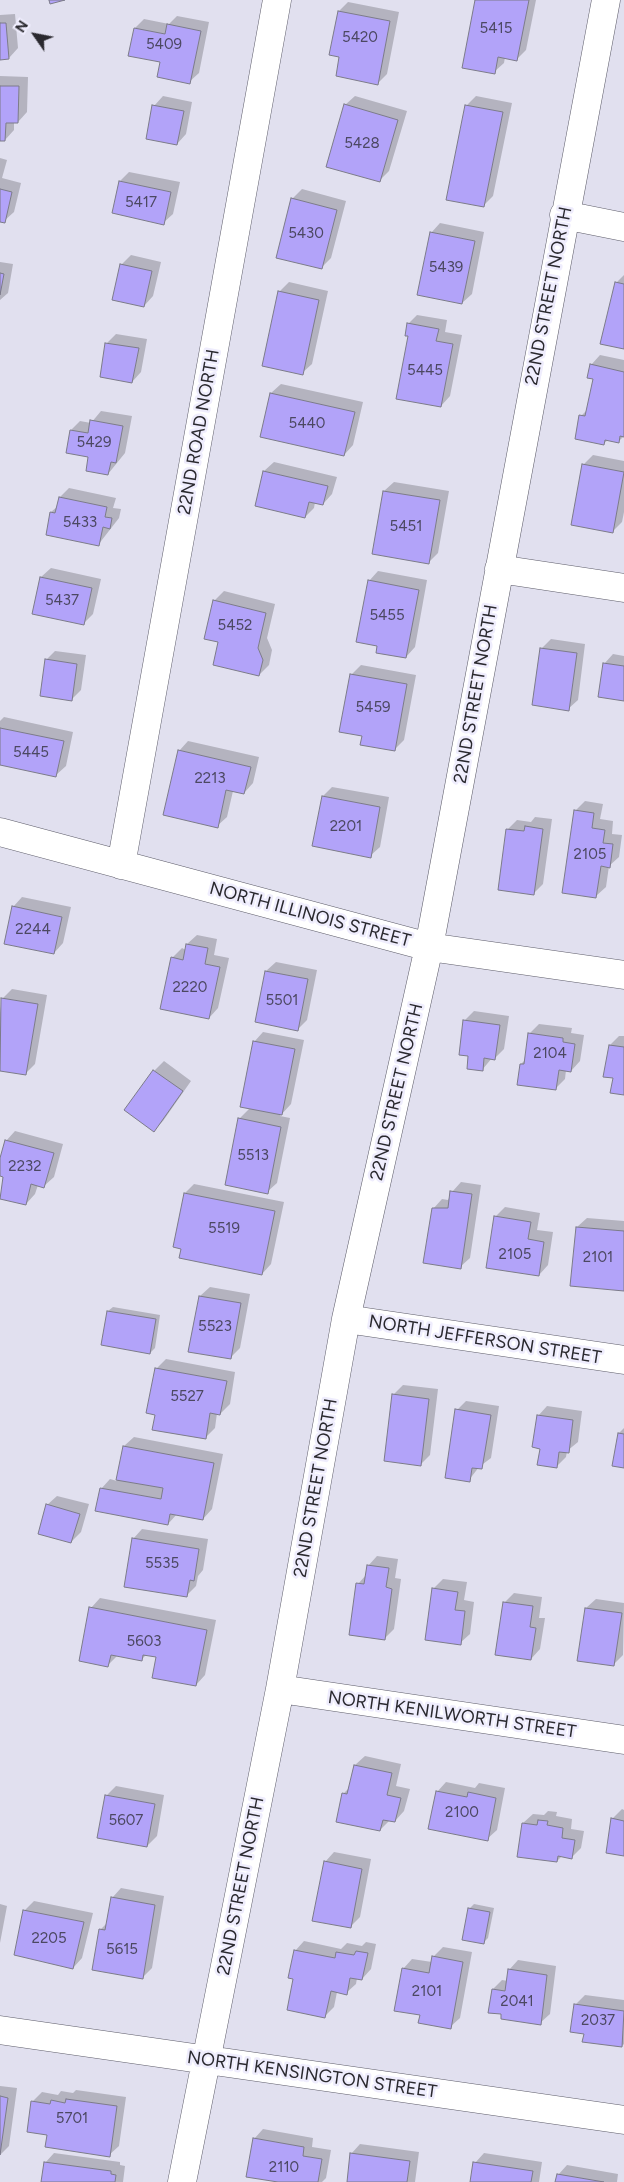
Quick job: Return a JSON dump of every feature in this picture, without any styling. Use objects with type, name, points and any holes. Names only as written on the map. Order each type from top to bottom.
[{"type":"street","name":"22ND ROAD NORTH","points":[[120,865],[277,0]]},
{"type":"street","name":"22ND STREET NORTH","points":[[182,2182],[280,1689],[346,1319],[429,947],[564,215],[606,0]]},
{"type":"street","points":[[564,215],[624,227]]},
{"type":"street","points":[[499,568],[624,588]]},
{"type":"street","name":"NORTH ILLINOIS STREET","points":[[0,832],[429,947],[624,975]]},
{"type":"street","name":"NORTH JEFFERSON STREET","points":[[346,1319],[624,1360]]},
{"type":"street","name":"NORTH KENILWORTH STREET","points":[[280,1689],[624,1740]]},
{"type":"street","name":"NORTH KENSINGTON STREET","points":[[0,2030],[624,2120]]},
{"type":"building","points":[[49,0],[65,0],[50,4]]},
{"type":"building","points":[[475,0],[529,0],[517,61],[498,57],[495,74],[462,68]]},
{"type":"building","points":[[338,11],[390,21],[378,85],[336,76],[339,57],[329,55]]},
{"type":"building","points":[[0,23],[6,23],[9,59],[0,60]]},
{"type":"building","points":[[167,24],[201,31],[190,84],[157,77],[160,62],[128,56],[134,28],[165,34]]},
{"type":"building","points":[[0,86],[19,86],[18,123],[6,123],[5,141],[0,141]]},
{"type":"building","points":[[344,104],[398,120],[380,182],[326,167]]},
{"type":"building","points":[[152,105],[184,111],[177,145],[146,139]]},
{"type":"building","points":[[465,105],[503,112],[484,207],[446,200]]},
{"type":"building","points":[[119,181],[171,192],[164,225],[112,213]]},
{"type":"building","points":[[0,189],[12,192],[5,223],[0,222]]},
{"type":"building","points":[[291,198],[337,210],[322,269],[276,258]]},
{"type":"building","points":[[430,232],[475,241],[462,304],[417,295]]},
{"type":"building","points":[[120,264],[152,271],[144,307],[112,300]]},
{"type":"building","points":[[0,273],[4,274],[0,295]]},
{"type":"building","points":[[615,282],[624,284],[624,349],[600,344]]},
{"type":"building","points":[[278,291],[319,300],[303,375],[262,366]]},
{"type":"building","points":[[407,323],[439,329],[436,341],[453,344],[441,407],[396,399],[408,336],[405,336]]},
{"type":"building","points":[[105,343],[139,348],[132,383],[100,377]]},
{"type":"building","points":[[590,364],[624,372],[624,437],[620,436],[619,443],[605,440],[604,445],[575,439],[579,415],[585,416],[593,379],[587,378]]},
{"type":"building","points":[[270,393],[355,412],[344,456],[260,437]]},
{"type":"building","points":[[90,420],[123,426],[116,463],[111,462],[108,475],[86,471],[88,457],[66,453],[70,430],[88,433]]},
{"type":"building","points":[[582,464],[624,472],[613,533],[571,525]]},
{"type":"building","points":[[263,471],[328,486],[323,505],[309,502],[305,518],[255,506]]},
{"type":"building","points":[[383,491],[440,500],[429,564],[372,554]]},
{"type":"building","points":[[59,497],[107,507],[105,517],[112,518],[110,529],[103,527],[99,546],[46,535],[50,512],[55,513]]},
{"type":"building","points":[[40,577],[92,588],[84,625],[32,614]]},
{"type":"building","points":[[368,580],[419,590],[406,658],[376,653],[377,646],[356,642]]},
{"type":"building","points":[[213,600],[266,613],[258,648],[263,660],[259,676],[213,665],[218,642],[204,639]]},
{"type":"building","points":[[540,648],[577,653],[569,711],[532,705]]},
{"type":"building","points":[[45,659],[77,664],[72,701],[40,696]]},
{"type":"building","points":[[603,663],[624,666],[624,701],[598,697]]},
{"type":"building","points":[[350,674],[407,684],[395,751],[360,745],[362,736],[339,732]]},
{"type":"building","points":[[0,728],[64,741],[56,777],[0,765]]},
{"type":"building","points":[[178,750],[251,767],[244,794],[226,790],[218,828],[163,815]]},
{"type":"building","points":[[322,796],[380,807],[371,858],[312,846]]},
{"type":"building","points":[[574,810],[594,813],[592,828],[605,830],[603,843],[613,844],[610,868],[601,866],[596,898],[562,893]]},
{"type":"building","points":[[525,826],[543,829],[534,895],[498,890],[506,829],[524,831]]},
{"type":"building","points":[[12,906],[62,917],[54,954],[4,944]]},
{"type":"building","points":[[186,944],[208,948],[205,964],[220,967],[209,1019],[160,1009],[171,957],[183,960]]},
{"type":"building","points":[[265,971],[308,979],[298,1031],[255,1022]]},
{"type":"building","points":[[1,998],[38,1004],[26,1075],[0,1071]]},
{"type":"building","points":[[463,1020],[500,1025],[495,1060],[484,1058],[483,1071],[467,1069],[468,1056],[459,1055]]},
{"type":"building","points":[[528,1033],[563,1038],[563,1042],[575,1044],[571,1072],[559,1070],[556,1090],[517,1085],[520,1064],[524,1064]]},
{"type":"building","points":[[253,1041],[295,1049],[282,1115],[240,1107]]},
{"type":"building","points":[[609,1045],[624,1047],[624,1095],[610,1093],[613,1078],[603,1077]]},
{"type":"building","points":[[153,1070],[183,1091],[154,1132],[124,1110]]},
{"type":"building","points":[[238,1118],[281,1127],[268,1194],[225,1185]]},
{"type":"building","points":[[5,1140],[54,1153],[44,1188],[31,1184],[26,1205],[0,1199],[3,1177],[0,1176],[0,1158]]},
{"type":"building","points":[[450,1191],[472,1194],[461,1269],[423,1263],[432,1208],[448,1208]]},
{"type":"building","points":[[184,1193],[275,1211],[262,1275],[179,1258],[181,1249],[173,1247]]},
{"type":"building","points":[[494,1216],[531,1222],[528,1239],[544,1242],[539,1276],[486,1268]]},
{"type":"building","points":[[576,1227],[624,1231],[624,1291],[570,1286]]},
{"type":"building","points":[[199,1296],[241,1303],[231,1359],[188,1352]]},
{"type":"building","points":[[107,1311],[156,1319],[150,1354],[101,1345]]},
{"type":"building","points":[[155,1368],[227,1381],[220,1415],[210,1413],[206,1439],[152,1430],[155,1415],[146,1413]]},
{"type":"building","points":[[392,1394],[429,1399],[421,1466],[384,1461]]},
{"type":"building","points":[[455,1409],[491,1415],[482,1469],[472,1468],[470,1482],[445,1478]]},
{"type":"building","points":[[537,1415],[573,1420],[569,1453],[559,1452],[557,1468],[537,1465],[540,1449],[532,1447]]},
{"type":"building","points":[[618,1433],[624,1434],[624,1468],[612,1466]]},
{"type":"building","points":[[123,1446],[214,1463],[203,1520],[170,1514],[168,1525],[95,1511],[100,1488],[161,1499],[163,1488],[116,1480]]},
{"type":"building","points":[[46,1504],[80,1514],[71,1543],[38,1534]]},
{"type":"building","points":[[132,1538],[199,1549],[194,1581],[190,1580],[187,1597],[124,1587]]},
{"type":"building","points":[[367,1565],[389,1568],[386,1587],[392,1589],[385,1640],[349,1635],[356,1583],[364,1584]]},
{"type":"building","points":[[432,1588],[458,1592],[455,1610],[465,1611],[461,1645],[425,1640]]},
{"type":"building","points":[[503,1602],[533,1606],[530,1627],[536,1628],[531,1660],[495,1655]]},
{"type":"building","points":[[89,1607],[207,1630],[196,1686],[152,1678],[156,1657],[143,1655],[142,1661],[111,1655],[108,1667],[79,1661]]},
{"type":"building","points":[[585,1608],[622,1613],[614,1666],[577,1661]]},
{"type":"building","points":[[354,1765],[392,1773],[387,1795],[401,1798],[395,1822],[383,1820],[380,1831],[336,1822],[342,1793],[347,1794]]},
{"type":"building","points":[[436,1791],[467,1797],[468,1792],[496,1798],[488,1841],[428,1829]]},
{"type":"building","points":[[105,1795],[155,1804],[147,1847],[97,1838]]},
{"type":"building","points":[[611,1818],[624,1821],[624,1856],[606,1853]]},
{"type":"building","points":[[538,1820],[548,1821],[547,1825],[563,1828],[562,1838],[575,1840],[572,1859],[558,1856],[557,1862],[517,1857],[522,1823],[537,1825]]},
{"type":"building","points":[[324,1861],[362,1869],[351,1928],[312,1921]]},
{"type":"building","points":[[111,1897],[155,1905],[143,1979],[92,1970],[99,1929],[105,1930]]},
{"type":"building","points":[[468,1908],[490,1912],[484,1944],[462,1940]]},
{"type":"building","points":[[23,1910],[84,1922],[73,1969],[14,1955]]},
{"type":"building","points":[[294,1950],[335,1958],[336,1952],[354,1955],[356,1951],[368,1953],[362,1980],[350,1978],[347,1995],[331,1991],[325,2018],[287,2010],[293,1979],[288,1978]]},
{"type":"building","points":[[432,1956],[463,1962],[451,2029],[418,2023],[420,2015],[394,2011],[402,1968],[429,1973]]},
{"type":"building","points":[[508,1969],[547,1975],[541,2025],[501,2019],[501,2014],[488,2013],[492,1989],[505,1991]]},
{"type":"building","points":[[574,2004],[624,2011],[622,2047],[582,2042],[584,2034],[570,2032]]},
{"type":"building","points":[[0,2096],[8,2098],[0,2155]]},
{"type":"building","points":[[66,2099],[117,2106],[110,2157],[45,2147],[47,2135],[27,2132],[31,2101],[50,2104],[51,2100],[65,2103]]},
{"type":"building","points":[[253,2138],[304,2147],[303,2156],[322,2159],[318,2182],[278,2182],[246,2177]]},
{"type":"building","points":[[350,2153],[410,2161],[407,2182],[347,2182]]},
{"type":"building","points":[[44,2162],[111,2171],[111,2174],[116,2175],[115,2182],[41,2182]]},
{"type":"building","points":[[473,2162],[533,2171],[531,2182],[470,2182]]},
{"type":"building","points":[[557,2174],[604,2182],[555,2182]]}]
